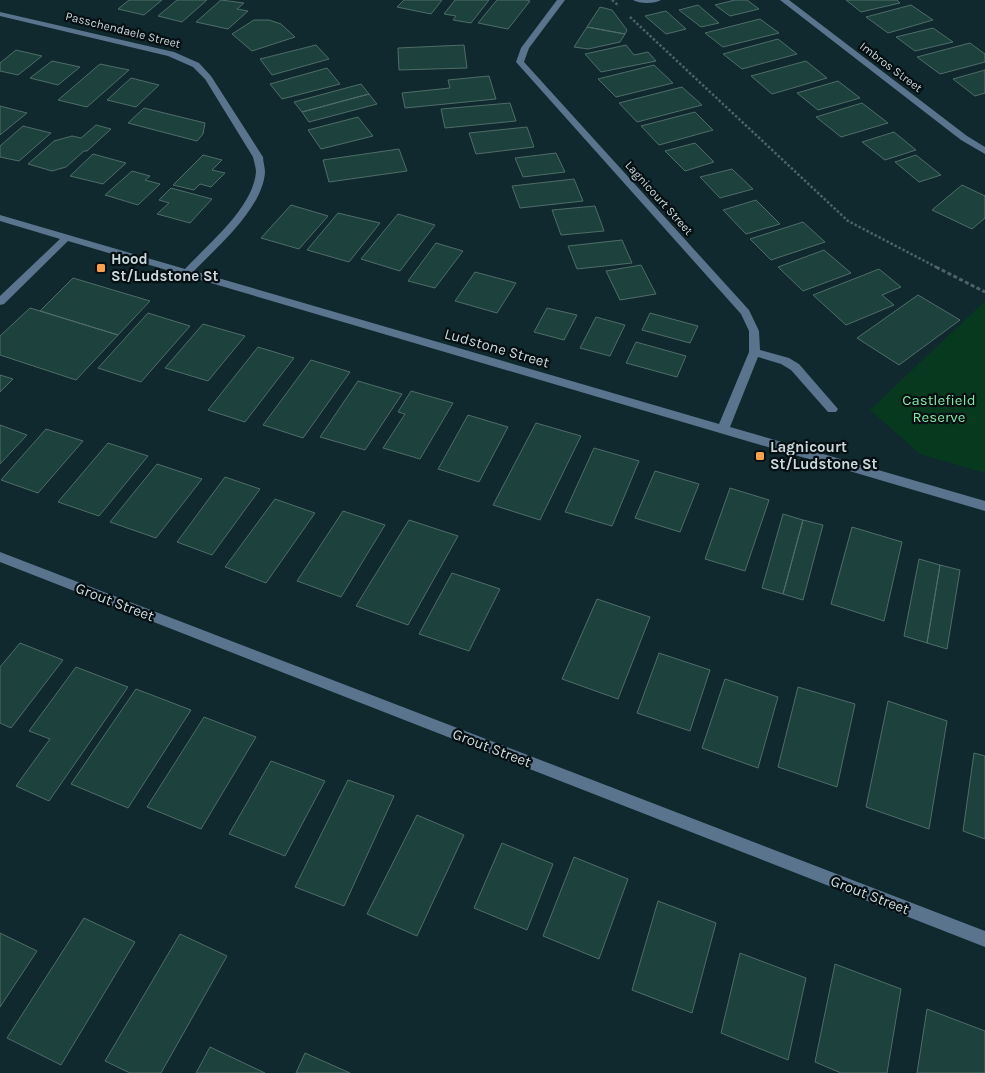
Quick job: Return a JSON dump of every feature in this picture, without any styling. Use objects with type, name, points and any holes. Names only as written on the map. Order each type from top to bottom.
[{"type":"street","name":"Lagnicourt Street","points":[[560,0],[524,48],[520,62],[745,312],[753,324],[756,341],[754,352],[723,429]]},
{"type":"street","points":[[637,0],[657,0]]},
{"type":"street","name":"Imbros Street","points":[[784,0],[964,138],[985,151]]},
{"type":"street","name":"Passchendaele Street","points":[[0,14],[171,54],[196,65],[208,78],[258,159],[261,172],[254,196],[246,209],[187,273]]},
{"type":"street","name":"Ludstone Street","points":[[0,218],[985,506]]},
{"type":"street","points":[[0,302],[67,237]]},
{"type":"street","points":[[754,352],[785,361],[795,367],[832,409]]},
{"type":"street","name":"Grout Street","points":[[0,557],[985,940]]},
{"type":"path","points":[[612,0],[848,220],[985,292]]},
{"type":"green space","name":"Castlefield Reserve","points":[[985,301],[985,473],[920,454],[870,410]]},
{"type":"building","points":[[129,0],[162,0],[144,15],[118,9]]},
{"type":"building","points":[[177,0],[207,0],[182,22],[158,16]]},
{"type":"building","points":[[221,0],[244,3],[237,9],[248,11],[228,29],[196,22]]},
{"type":"building","points":[[404,0],[442,0],[431,14],[397,7]]},
{"type":"building","points":[[455,0],[489,0],[471,23],[453,20],[456,16],[444,14]]},
{"type":"building","points":[[497,0],[530,1],[508,29],[478,23]]},
{"type":"building","points":[[735,0],[747,0],[759,9],[730,16],[715,5]]},
{"type":"building","points":[[846,0],[897,0],[900,3],[861,12]]},
{"type":"building","points":[[698,5],[719,23],[701,27],[679,10]]},
{"type":"building","points":[[911,5],[933,20],[888,33],[866,17]]},
{"type":"building","points":[[600,7],[612,10],[627,30],[625,34],[587,27]]},
{"type":"building","points":[[666,11],[686,29],[666,34],[645,16]]},
{"type":"building","points":[[760,19],[779,33],[723,47],[705,33]]},
{"type":"building","points":[[254,20],[269,20],[281,24],[295,37],[252,51],[232,34]]},
{"type":"building","points":[[587,27],[625,34],[620,42],[588,49],[574,47]]},
{"type":"building","points":[[933,28],[953,42],[915,51],[896,37]]},
{"type":"building","points":[[778,39],[797,54],[742,69],[723,54]]},
{"type":"building","points":[[970,43],[985,54],[985,62],[940,74],[917,57]]},
{"type":"building","points":[[316,45],[329,59],[272,75],[260,59]]},
{"type":"building","points":[[464,45],[467,68],[399,70],[398,48]]},
{"type":"building","points":[[626,45],[634,55],[648,52],[656,61],[601,72],[585,54]]},
{"type":"building","points":[[16,50],[42,56],[18,75],[0,71],[0,63]]},
{"type":"building","points":[[52,61],[80,67],[58,85],[30,78]]},
{"type":"building","points":[[806,61],[827,78],[772,94],[751,76]]},
{"type":"building","points":[[100,64],[129,70],[87,107],[58,100]]},
{"type":"building","points":[[654,65],[673,83],[616,97],[598,79]]},
{"type":"building","points":[[327,68],[340,84],[282,99],[270,84]]},
{"type":"building","points":[[985,70],[985,93],[975,96],[953,79]]},
{"type":"building","points":[[489,76],[496,99],[405,108],[402,93],[450,88],[448,80]]},
{"type":"building","points":[[131,78],[159,85],[136,107],[107,100]]},
{"type":"building","points":[[838,81],[860,98],[818,110],[797,93]]},
{"type":"building","points":[[361,84],[369,94],[302,112],[294,102]]},
{"type":"building","points":[[682,87],[702,105],[637,122],[619,103]]},
{"type":"building","points":[[369,94],[377,104],[309,122],[302,112]]},
{"type":"building","points":[[510,103],[516,121],[445,128],[441,109]]},
{"type":"building","points":[[862,103],[888,123],[841,137],[816,117]]},
{"type":"building","points":[[0,106],[27,113],[0,135]]},
{"type":"building","points":[[144,108],[205,123],[203,134],[197,141],[128,123]]},
{"type":"building","points":[[695,112],[713,130],[659,145],[641,126]]},
{"type":"building","points":[[358,117],[373,136],[321,149],[308,130]]},
{"type":"building","points":[[96,125],[111,129],[66,167],[52,171],[28,164],[54,141],[72,136],[81,138]]},
{"type":"building","points":[[23,126],[51,133],[19,161],[0,157],[0,146]]},
{"type":"building","points":[[527,127],[534,147],[476,154],[469,133]]},
{"type":"building","points":[[894,132],[916,150],[885,160],[862,142]]},
{"type":"building","points":[[695,143],[714,162],[685,171],[665,151]]},
{"type":"building","points":[[399,149],[407,171],[329,182],[323,160]]},
{"type":"building","points":[[556,153],[565,172],[523,177],[515,158]]},
{"type":"building","points":[[93,154],[126,163],[103,184],[70,176]]},
{"type":"building","points":[[203,155],[222,160],[212,170],[225,173],[211,187],[200,184],[194,190],[173,185]]},
{"type":"building","points":[[916,155],[941,175],[919,182],[895,162]]},
{"type":"building","points":[[732,169],[753,189],[720,198],[700,177]]},
{"type":"building","points":[[132,171],[150,176],[145,180],[160,184],[138,205],[105,195]]},
{"type":"building","points":[[574,179],[583,201],[520,208],[512,186]]},
{"type":"building","points":[[962,185],[985,196],[985,218],[972,229],[932,210]]},
{"type":"building","points":[[171,188],[212,199],[190,223],[157,214],[169,203],[159,200]]},
{"type":"building","points":[[756,200],[780,224],[746,234],[723,210]]},
{"type":"building","points":[[291,205],[328,216],[299,249],[261,238]]},
{"type":"building","points":[[595,206],[604,231],[561,235],[552,210]]},
{"type":"building","points":[[338,213],[380,223],[349,262],[307,250]]},
{"type":"building","points":[[398,214],[435,225],[400,271],[361,259]]},
{"type":"building","points":[[803,222],[825,242],[771,260],[750,239]]},
{"type":"building","points":[[622,240],[632,263],[577,269],[568,246]]},
{"type":"building","points":[[436,243],[463,251],[435,288],[408,281]]},
{"type":"building","points":[[824,250],[851,273],[803,291],[778,267]]},
{"type":"building","points":[[641,265],[656,294],[620,300],[606,271]]},
{"type":"building","points":[[879,269],[901,287],[882,295],[894,305],[846,325],[813,295]]},
{"type":"building","points":[[475,272],[516,283],[497,313],[455,301]]},
{"type":"building","points":[[73,278],[150,301],[118,335],[40,311]]},
{"type":"building","points":[[918,295],[960,320],[899,365],[857,338]]},
{"type":"building","points":[[30,308],[118,335],[76,380],[0,355],[0,336]]},
{"type":"building","points":[[547,308],[577,315],[564,340],[534,332]]},
{"type":"building","points":[[148,313],[190,326],[141,382],[98,368]]},
{"type":"building","points":[[650,313],[698,326],[690,343],[642,330]]},
{"type":"building","points":[[596,317],[625,325],[610,356],[580,348]]},
{"type":"building","points":[[203,324],[245,336],[208,381],[165,368]]},
{"type":"building","points":[[636,342],[686,356],[677,377],[626,363]]},
{"type":"building","points":[[258,347],[294,358],[245,422],[208,410]]},
{"type":"building","points":[[311,360],[350,372],[303,438],[263,425]]},
{"type":"building","points":[[0,375],[13,379],[0,392]]},
{"type":"building","points":[[358,381],[402,394],[365,450],[320,437]]},
{"type":"building","points":[[411,391],[453,403],[420,459],[383,448],[405,414],[398,412]]},
{"type":"building","points":[[468,415],[508,427],[479,482],[438,469]]},
{"type":"building","points":[[536,423],[581,436],[540,520],[493,505]]},
{"type":"building","points":[[0,425],[27,435],[0,464]]},
{"type":"building","points":[[46,429],[83,441],[38,493],[1,480]]},
{"type":"building","points":[[108,443],[148,456],[99,516],[58,502]]},
{"type":"building","points":[[594,448],[639,461],[612,526],[565,512]]},
{"type":"building","points":[[157,464],[202,479],[156,538],[110,522]]},
{"type":"building","points":[[655,471],[699,484],[680,532],[635,518]]},
{"type":"building","points":[[225,477],[260,489],[212,555],[177,542]]},
{"type":"building","points":[[730,488],[769,500],[745,571],[705,559]]},
{"type":"building","points":[[275,499],[315,513],[266,583],[225,567]]},
{"type":"building","points":[[343,511],[385,525],[341,597],[297,581]]},
{"type":"building","points":[[783,514],[803,520],[783,594],[762,588]]},
{"type":"building","points":[[409,520],[458,536],[408,625],[356,606]]},
{"type":"building","points":[[803,520],[823,525],[803,600],[783,594]]},
{"type":"building","points":[[852,527],[902,542],[884,621],[831,604]]},
{"type":"building","points":[[919,559],[940,565],[927,643],[904,636]]},
{"type":"building","points":[[940,565],[960,570],[947,649],[927,643]]},
{"type":"building","points":[[452,573],[500,589],[469,651],[419,634]]},
{"type":"building","points":[[597,599],[650,617],[618,699],[562,679]]},
{"type":"building","points":[[20,643],[63,660],[11,728],[0,723],[0,667]]},
{"type":"building","points":[[659,653],[710,670],[690,731],[637,713]]},
{"type":"building","points":[[76,667],[128,687],[49,801],[16,786],[50,739],[29,731]]},
{"type":"building","points":[[725,679],[778,697],[758,768],[702,748]]},
{"type":"building","points":[[798,687],[855,704],[837,787],[778,767]]},
{"type":"building","points":[[136,689],[191,710],[128,808],[71,784]]},
{"type":"building","points":[[888,701],[947,721],[929,829],[866,807]]},
{"type":"building","points":[[204,717],[256,737],[201,829],[147,807]]},
{"type":"building","points":[[974,753],[985,756],[985,839],[963,831]]},
{"type":"building","points":[[271,761],[325,781],[285,856],[229,834]]},
{"type":"building","points":[[348,780],[394,796],[344,906],[295,887]]},
{"type":"building","points":[[417,815],[464,835],[417,936],[367,914]]},
{"type":"building","points":[[502,843],[553,864],[527,930],[474,908]]},
{"type":"building","points":[[574,857],[628,879],[599,959],[543,936]]},
{"type":"building","points":[[658,901],[716,923],[692,1013],[632,990]]},
{"type":"building","points":[[84,918],[135,942],[61,1065],[7,1038]]},
{"type":"building","points":[[0,933],[37,951],[0,1007]]},
{"type":"building","points":[[180,934],[227,956],[161,1073],[130,1073],[105,1061]]},
{"type":"building","points":[[740,953],[806,978],[788,1060],[721,1033]]},
{"type":"building","points":[[835,964],[901,989],[887,1073],[841,1073],[815,1062]]},
{"type":"building","points":[[927,1009],[985,1031],[985,1073],[917,1073]]},
{"type":"building","points":[[210,1047],[265,1073],[196,1073]]},
{"type":"building","points":[[305,1053],[350,1073],[296,1073]]},
{"type":"place","name":"Hood St/Ludstone St","points":[[101,268]]},
{"type":"place","name":"Lagnicourt St/Ludstone St","points":[[760,456]]}]
